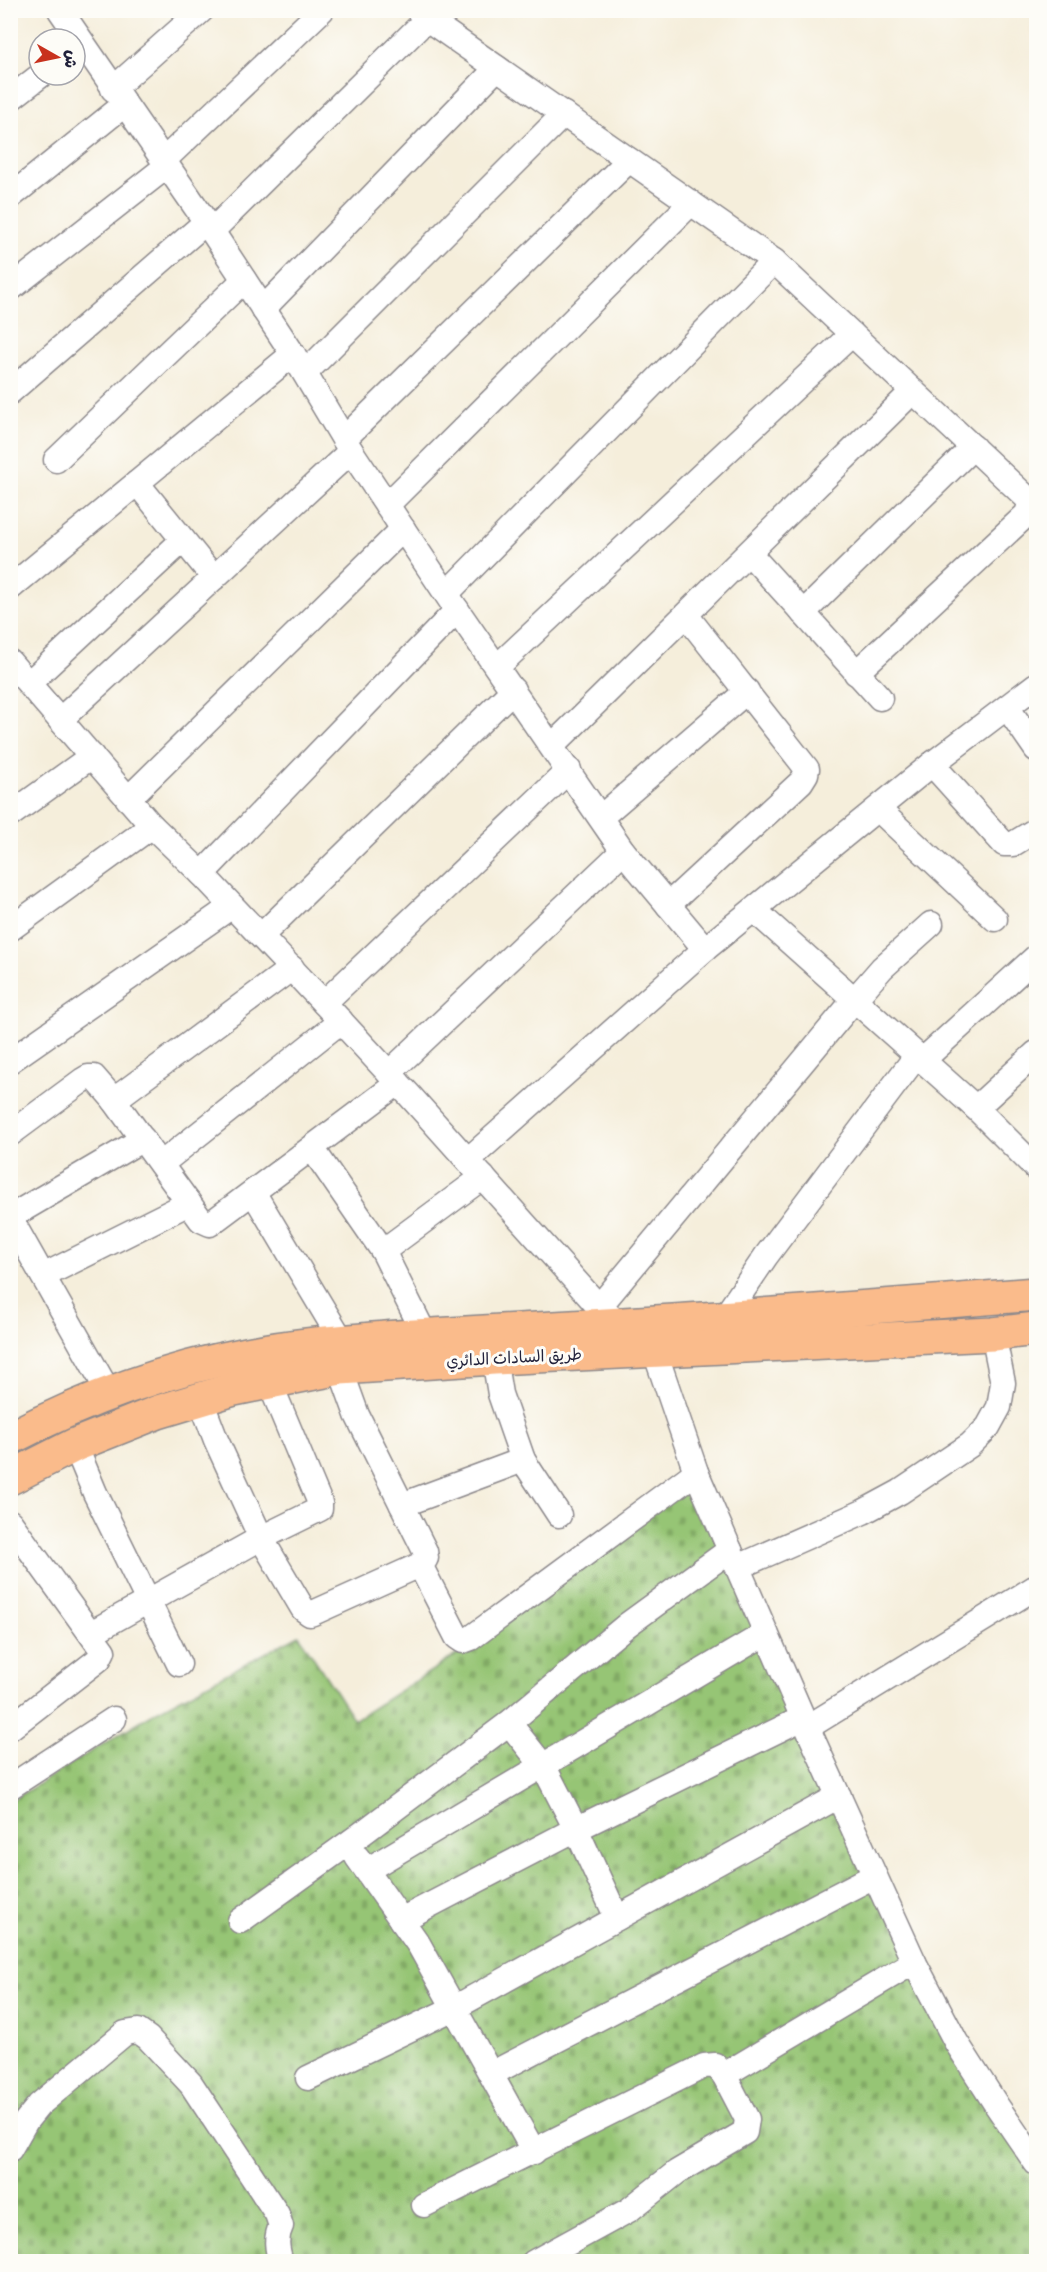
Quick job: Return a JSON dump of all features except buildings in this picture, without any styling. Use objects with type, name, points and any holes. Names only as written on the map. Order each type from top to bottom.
[{"type":"highway","name":"طريق السادات الدائري","points":[[10,1478],[75,1445],[137,1419],[200,1398],[269,1381],[341,1355],[425,1335],[609,1316],[724,1318],[1036,1294]]},
{"type":"highway","points":[[950,1301],[959,1309],[961,1321],[959,1327],[950,1336]]},
{"type":"highway","name":"طريق السادات الدائري","points":[[10,1438],[109,1393],[154,1377],[235,1356],[294,1346],[341,1355],[494,1358],[993,1334],[1036,1329]]},
{"type":"street","points":[[10,197],[119,97],[202,10]]},
{"type":"street","points":[[10,289],[165,163],[322,10]]},
{"type":"street","points":[[10,392],[209,227],[423,15],[774,261],[1028,499],[1030,510],[856,673]]},
{"type":"street","points":[[87,57],[119,97],[209,227],[299,363],[387,505],[623,851],[705,949]]},
{"type":"street","points":[[263,309],[497,68]]},
{"type":"street","points":[[10,99],[27,86]]},
{"type":"street","points":[[10,588],[137,483],[299,363],[564,114]]},
{"type":"street","points":[[60,720],[214,578],[629,160]]},
{"type":"street","points":[[387,505],[691,203]]},
{"type":"street","points":[[202,874],[452,602],[774,261]]},
{"type":"street","points":[[56,460],[244,280]]},
{"type":"street","points":[[497,667],[852,334]]},
{"type":"street","points":[[552,746],[913,391]]},
{"type":"street","points":[[803,613],[973,447]]},
{"type":"street","points":[[137,483],[214,578]]},
{"type":"street","points":[[128,799],[404,529]]},
{"type":"street","points":[[183,540],[16,670],[152,826],[202,874],[292,968],[609,1316],[855,999],[882,968],[931,924]]},
{"type":"street","points":[[749,553],[880,698]]},
{"type":"street","points":[[668,905],[801,782],[806,774],[805,765],[686,615]]},
{"type":"street","points":[[383,1251],[475,1169],[705,949],[932,764],[1036,685]]},
{"type":"street","points":[[261,936],[513,690]]},
{"type":"street","points":[[601,818],[747,691]]},
{"type":"street","points":[[1007,707],[1036,749]]},
{"type":"street","points":[[10,815],[92,756]]},
{"type":"street","points":[[932,764],[1004,844],[1013,843],[1036,830]]},
{"type":"street","points":[[324,1003],[569,770]]},
{"type":"street","points":[[878,808],[995,919]]},
{"type":"street","points":[[10,929],[152,826]]},
{"type":"street","points":[[10,1134],[88,1077],[97,1080],[201,1220],[210,1224],[312,1148],[394,1078],[623,851]]},
{"type":"street","points":[[10,1061],[232,906]]},
{"type":"street","points":[[754,910],[976,1108],[1036,1168]]},
{"type":"street","points":[[724,1318],[766,1256],[920,1058],[1036,957]]},
{"type":"street","points":[[114,1100],[292,968]]},
{"type":"street","points":[[161,1164],[341,1021]]},
{"type":"street","points":[[976,1108],[1036,1053]]},
{"type":"street","points":[[109,1393],[10,1217],[143,1139]]},
{"type":"street","points":[[312,1148],[383,1251],[425,1335]]},
{"type":"street","points":[[200,1398],[216,1440],[261,1538],[303,1609],[310,1614],[425,1561],[426,1551],[357,1415],[341,1355],[253,1192]]},
{"type":"street","points":[[43,1275],[189,1203]]},
{"type":"street","points":[[240,1921],[509,1723],[627,1625],[734,1558],[862,1512],[900,1492],[970,1445],[988,1427],[999,1407],[1003,1383],[993,1334]]},
{"type":"street","points":[[654,1349],[696,1472],[805,1723],[914,1962],[956,2042],[1036,2163]]},
{"type":"street","points":[[494,1358],[500,1394],[523,1460],[559,1515]]},
{"type":"street","points":[[91,1633],[261,1538],[320,1509],[320,1503],[269,1381]]},
{"type":"street","points":[[75,1445],[95,1493],[179,1664]]},
{"type":"street","points":[[402,1505],[523,1460]]},
{"type":"street","points":[[420,1565],[457,1637],[463,1641],[471,1638],[696,1472]]},
{"type":"street","points":[[10,1521],[103,1651],[99,1659],[10,1728]]},
{"type":"street","points":[[401,1920],[576,1829],[805,1723],[1036,1587]]},
{"type":"street","points":[[367,1870],[544,1767],[766,1633]]},
{"type":"street","points":[[10,1787],[114,1719]]},
{"type":"street","points":[[509,1723],[544,1767],[576,1829],[617,1918]]},
{"type":"street","points":[[308,2078],[454,2008],[839,1796]]},
{"type":"street","points":[[348,1843],[419,1945],[534,2152]]},
{"type":"street","points":[[491,2074],[874,1876]]},
{"type":"street","points":[[724,2075],[914,1962]]},
{"type":"street","points":[[10,2149],[26,2121],[39,2105],[125,2032],[138,2031],[148,2038],[191,2084],[278,2214],[281,2226],[277,2234],[281,2262]]},
{"type":"street","points":[[424,2205],[704,2066],[715,2065],[724,2075],[747,2119],[745,2132],[677,2172],[629,2210],[534,2262]]},
{"type":"green space","points":[[699,1487],[865,1872],[1036,2175],[1036,2261],[11,2262],[11,1801],[155,1712],[299,1635],[354,1720],[488,1635],[679,1492]]}]
